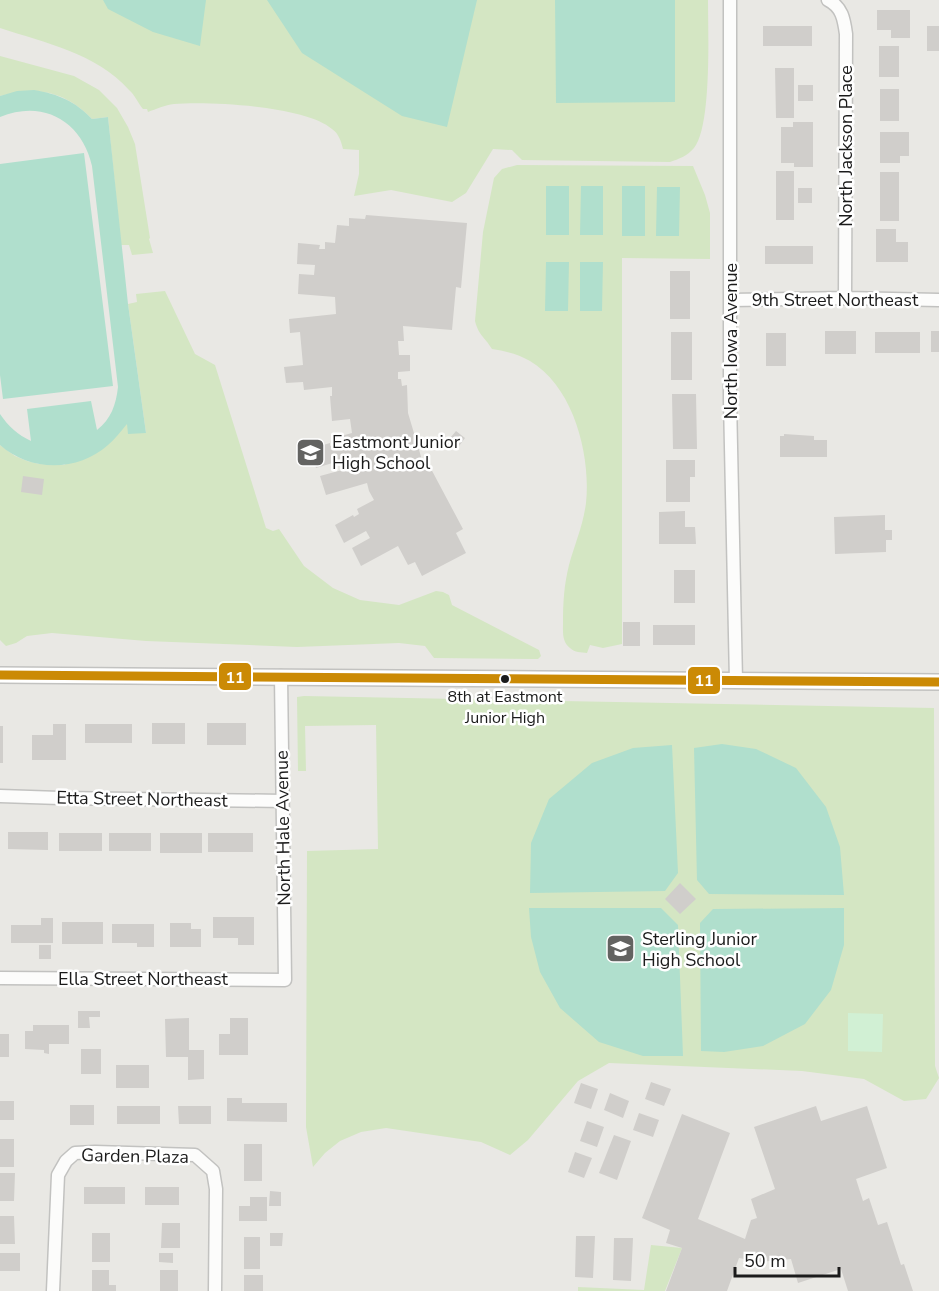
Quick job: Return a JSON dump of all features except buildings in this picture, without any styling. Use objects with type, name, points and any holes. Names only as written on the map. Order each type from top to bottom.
[{"type":"street","name":"North Iowa Avenue","points":[[730,0],[730,400],[736,681]]},
{"type":"street","name":"North Jackson Place","points":[[828,0],[839,8],[843,15],[846,34],[845,298]]},
{"type":"street","name":"9th Street Northeast","points":[[730,300],[845,298],[939,300]]},
{"type":"street","points":[[0,675],[939,682]]},
{"type":"street","name":"North Hale Avenue","points":[[282,676],[285,980]]},
{"type":"street","name":"Etta Street Northeast","points":[[0,796],[283,801]]},
{"type":"street","name":"Ella Street Northeast","points":[[0,978],[285,980]]},
{"type":"street","name":"Garden Plaza","points":[[53,1291],[58,1175],[66,1161],[75,1153],[95,1152],[195,1155],[213,1171],[216,1188],[215,1291]]},
{"type":"green space","points":[[0,0],[708,0],[708,77],[704,120],[700,137],[694,148],[686,155],[670,162],[522,160],[512,150],[493,149],[466,193],[452,202],[391,190],[354,196],[359,174],[359,150],[343,149],[336,133],[319,121],[280,110],[210,103],[174,104],[148,112],[116,77],[86,58],[52,44],[0,28]]},
{"type":"green space","points":[[103,0],[206,0],[200,46],[153,32],[108,9]]},
{"type":"green space","points":[[267,0],[477,0],[447,127],[402,116],[302,53]]},
{"type":"green space","points":[[555,0],[675,0],[675,102],[556,103]]},
{"type":"green space","points":[[0,56],[74,76],[99,90],[117,108],[135,144],[153,253],[132,255],[129,245],[121,245],[108,117],[92,119],[71,102],[50,93],[26,91],[0,96]]},
{"type":"green space","points":[[34,90],[66,99],[92,119],[108,117],[128,304],[146,433],[128,434],[127,424],[111,443],[96,454],[69,464],[39,464],[12,454],[0,445],[0,414],[14,430],[31,441],[27,409],[91,401],[97,430],[112,411],[118,387],[92,166],[87,150],[70,126],[45,113],[16,112],[0,117],[0,96],[17,91]]},
{"type":"green space","points":[[84,153],[113,386],[3,399],[0,375],[0,164]]},
{"type":"green space","points":[[517,165],[693,166],[710,213],[710,259],[622,258],[622,644],[603,648],[590,645],[587,653],[572,650],[567,646],[563,634],[566,580],[586,503],[586,465],[576,424],[558,388],[545,373],[521,356],[492,349],[480,333],[475,321],[483,232],[494,178],[502,169]]},
{"type":"green space","points":[[546,186],[569,186],[569,235],[546,235]]},
{"type":"green space","points":[[581,186],[603,186],[603,235],[580,235]]},
{"type":"green space","points":[[622,186],[645,186],[645,236],[622,236]]},
{"type":"green space","points":[[657,187],[680,187],[679,236],[656,236]]},
{"type":"green space","points":[[546,262],[569,262],[568,311],[545,311]]},
{"type":"green space","points":[[580,262],[603,262],[602,311],[580,311]]},
{"type":"green space","points":[[165,291],[195,354],[215,365],[266,528],[273,531],[279,529],[304,566],[333,588],[360,600],[399,605],[436,591],[443,592],[449,595],[452,605],[539,650],[541,656],[538,659],[434,658],[425,646],[399,643],[297,647],[146,641],[52,633],[27,636],[6,646],[0,640],[0,445],[15,456],[27,461],[64,465],[118,434],[127,423],[146,433],[128,304],[137,302],[136,294]]},
{"type":"green space","name":"Sterling Junior High School","points":[[297,697],[934,708],[935,1066],[939,1078],[926,1099],[904,1101],[864,1079],[802,1071],[609,1063],[578,1081],[528,1140],[510,1155],[481,1142],[386,1128],[361,1132],[340,1141],[313,1167],[306,1127],[307,851],[378,849],[376,725],[305,726],[306,771],[298,771]]},
{"type":"green space","points":[[722,744],[756,749],[796,768],[826,807],[840,847],[844,895],[709,894],[697,880],[694,748]]},
{"type":"green space","points":[[672,745],[678,873],[665,891],[530,893],[531,843],[549,799],[592,763],[633,748]]},
{"type":"green space","points":[[529,908],[661,908],[678,925],[683,1056],[643,1056],[599,1042],[560,1008],[540,972],[531,937]]},
{"type":"green space","points":[[844,908],[844,945],[831,990],[805,1024],[763,1046],[724,1052],[701,1051],[700,923],[713,909]]},
{"type":"green space","points":[[848,1013],[883,1014],[882,1052],[848,1051]]},
{"type":"green space","points":[[651,1245],[682,1248],[665,1291],[578,1291],[578,1287],[644,1290]]},
{"type":"transit line","name":"11","points":[[0,675],[939,682]]},
{"type":"place","name":"Eastmont Junior High School","points":[[311,452]]},
{"type":"place","name":"8th at Eastmont Junior High","points":[[505,679]]},
{"type":"place","name":"Sterling Junior High School","points":[[621,949]]}]
